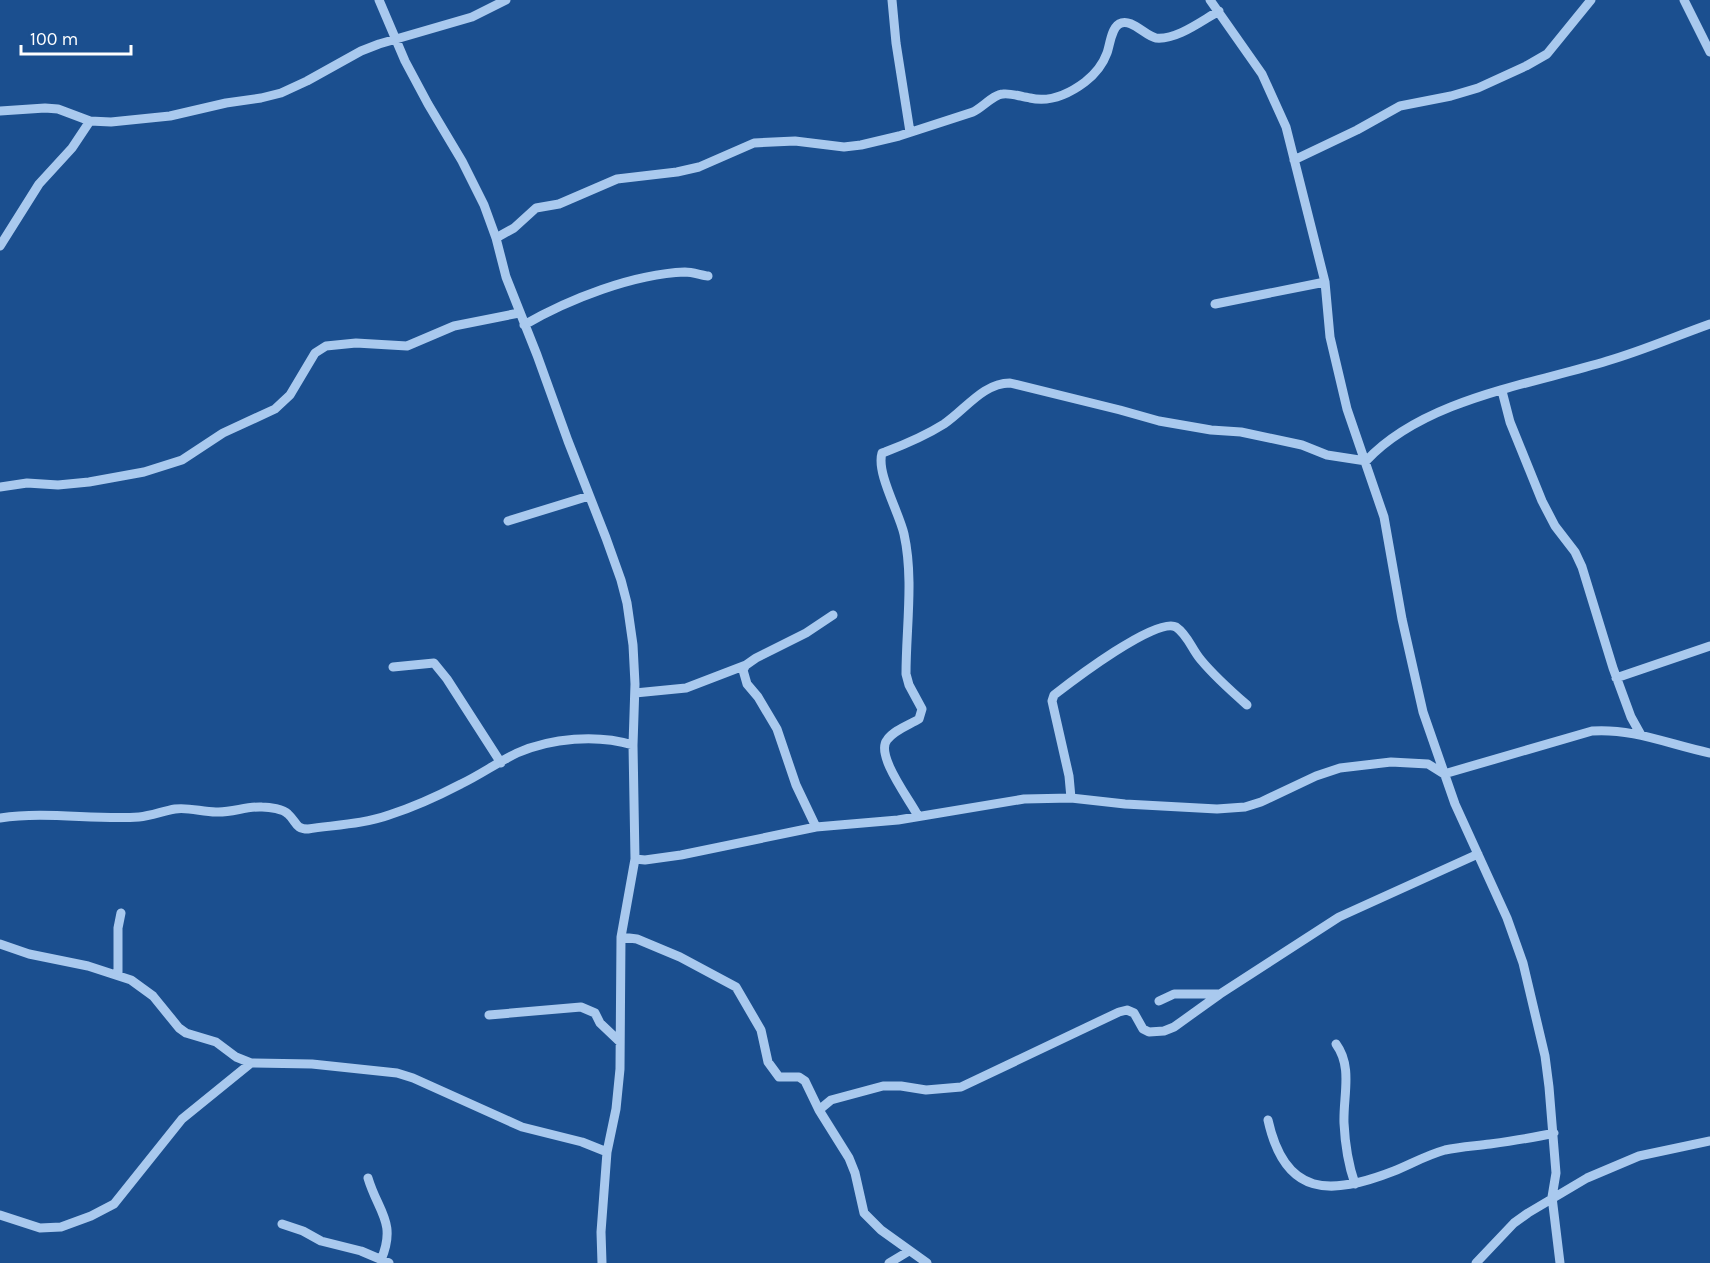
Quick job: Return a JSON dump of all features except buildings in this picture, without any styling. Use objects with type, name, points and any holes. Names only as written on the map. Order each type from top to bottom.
[{"type":"street","points":[[379,0],[395,40],[484,205],[496,238],[506,278],[537,355],[625,596],[633,645],[635,693],[633,745],[635,859],[621,937],[620,1069],[616,1109],[607,1152],[601,1244],[602,1263]]},
{"type":"street","points":[[0,111],[58,109],[90,121],[111,122],[170,116],[281,93],[361,51],[407,34],[431,30],[472,17],[506,0]]},
{"type":"street","points":[[892,0],[910,132]]},
{"type":"street","points":[[1210,0],[1262,74],[1286,127],[1325,282],[1328,321],[1347,409],[1384,517],[1415,681],[1444,774],[1507,918],[1523,963],[1545,1056],[1554,1132],[1556,1173],[1552,1197],[1560,1263]]},
{"type":"street","points":[[1294,160],[1357,130],[1400,106],[1478,88],[1526,66],[1547,54],[1591,0]]},
{"type":"street","points":[[1684,0],[1710,52]]},
{"type":"street","points":[[496,238],[514,228],[536,208],[559,204],[617,179],[699,167],[754,143],[795,141],[844,147],[879,142],[973,112],[983,108],[998,95],[1005,93],[1046,100],[1056,98],[1088,81],[1107,55],[1115,29],[1120,24],[1133,25],[1148,36],[1166,37],[1219,11]]},
{"type":"street","points":[[0,246],[39,184],[72,148],[90,121]]},
{"type":"street","points":[[524,325],[597,290],[687,272],[708,276]]},
{"type":"street","points":[[1215,304],[1325,282]]},
{"type":"street","points":[[0,487],[27,483],[58,485],[89,482],[144,472],[182,460],[223,433],[275,409],[294,389],[315,353],[326,346],[356,343],[407,346],[417,344],[454,326],[519,313]]},
{"type":"street","points":[[1366,461],[1378,448],[1421,422],[1452,407],[1610,361],[1710,324]]},
{"type":"street","points":[[918,816],[895,778],[883,748],[889,737],[919,719],[922,709],[909,686],[906,674],[907,562],[899,516],[880,460],[882,453],[915,440],[945,423],[992,386],[1010,383],[1159,421],[1211,430],[1241,432],[1302,445],[1327,455],[1366,461]]},
{"type":"street","points":[[1502,391],[1510,423],[1542,501],[1554,526],[1575,552],[1582,567],[1616,678],[1631,717],[1641,735]]},
{"type":"street","points":[[508,521],[589,496]]},
{"type":"street","points":[[635,693],[686,688],[746,665],[806,633],[833,615]]},
{"type":"street","points":[[1071,798],[1069,776],[1053,707],[1054,695],[1111,654],[1144,634],[1169,625],[1175,627],[1182,632],[1208,668],[1247,705]]},
{"type":"street","points":[[1616,678],[1710,646]]},
{"type":"street","points":[[393,667],[434,663],[447,678],[501,763]]},
{"type":"street","points":[[746,665],[744,677],[747,684],[758,697],[777,729],[796,785],[816,827]]},
{"type":"street","points":[[1618,731],[1631,717]]},
{"type":"street","points":[[635,859],[645,860],[681,855],[816,827],[918,816],[1024,799],[1071,798],[1158,807],[1217,809],[1245,807],[1340,768],[1391,762],[1428,764],[1444,774],[1577,734],[1600,730],[1641,735],[1710,753]]},
{"type":"street","points":[[0,818],[14,816],[136,817],[177,809],[193,808],[217,812],[260,806],[284,811],[296,826],[308,829],[363,822],[388,816],[444,792],[536,746],[556,741],[612,739],[633,745]]},
{"type":"street","points":[[819,1110],[831,1100],[868,1089],[902,1086],[926,1090],[961,1087],[1127,1010],[1134,1013],[1143,1029],[1149,1032],[1164,1031],[1188,1019],[1220,994],[1339,917],[1478,854]]},
{"type":"street","points":[[118,974],[118,928],[121,913]]},
{"type":"street","points":[[621,937],[637,939],[680,957],[736,987],[760,1030],[768,1062],[779,1077],[799,1077],[805,1081],[819,1110],[849,1158],[855,1173],[864,1213],[880,1230],[927,1263]]},
{"type":"street","points":[[0,944],[29,954],[118,974],[143,987],[186,1033],[216,1042],[236,1057],[251,1063],[312,1064],[397,1074],[413,1078],[522,1127],[582,1142],[607,1152]]},
{"type":"street","points":[[1159,1001],[1174,994],[1220,994]]},
{"type":"street","points":[[489,1015],[581,1007],[594,1013],[600,1023],[620,1042]]},
{"type":"street","points":[[1336,1044],[1341,1051],[1346,1068],[1344,1123],[1349,1165],[1355,1184]]},
{"type":"street","points":[[0,1215],[40,1228],[61,1227],[91,1216],[114,1204],[182,1119],[251,1063]]},
{"type":"street","points":[[1268,1120],[1272,1138],[1279,1152],[1300,1179],[1308,1184],[1322,1186],[1355,1184],[1445,1150],[1517,1141],[1554,1132]]},
{"type":"street","points":[[1476,1263],[1514,1223],[1552,1197],[1618,1164],[1649,1154],[1710,1141]]},
{"type":"street","points":[[282,1224],[321,1240],[361,1251],[385,1261],[388,1224],[373,1195],[368,1178]]},
{"type":"street","points":[[889,1263],[909,1251]]}]
